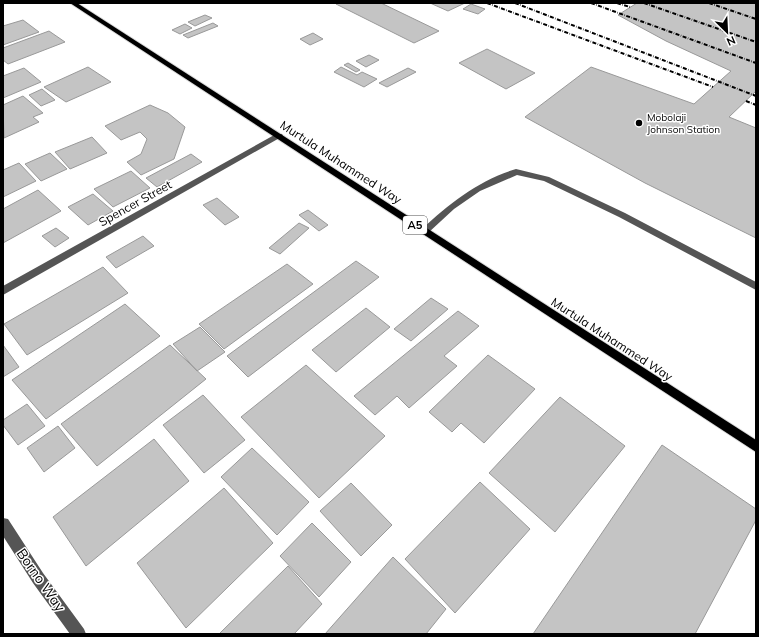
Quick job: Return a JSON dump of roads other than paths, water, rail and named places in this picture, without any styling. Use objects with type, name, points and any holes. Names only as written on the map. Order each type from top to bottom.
[{"type":"main road","name":"Murtula Muhammed Way","points":[[73,3],[756,447]]},
{"type":"street","name":"Spencer Street","points":[[3,291],[279,136]]},
{"type":"street","points":[[425,231],[451,207],[477,189],[516,172],[546,179],[622,216],[756,286]]},
{"type":"street","name":"Borno Way","points":[[3,524],[38,578],[79,634]]},
{"type":"railway","points":[[487,3],[713,87]]},
{"type":"railway","points":[[515,3],[756,96]]},
{"type":"railway","points":[[591,3],[756,63]]},
{"type":"railway","points":[[617,3],[630,7]]},
{"type":"railway","points":[[644,3],[756,42]]},
{"type":"railway","points":[[709,3],[756,19]]},
{"type":"railway","points":[[746,101],[756,105]]},
{"type":"place","name":"Mobolaji Johnson Station","points":[[639,123]]}]
